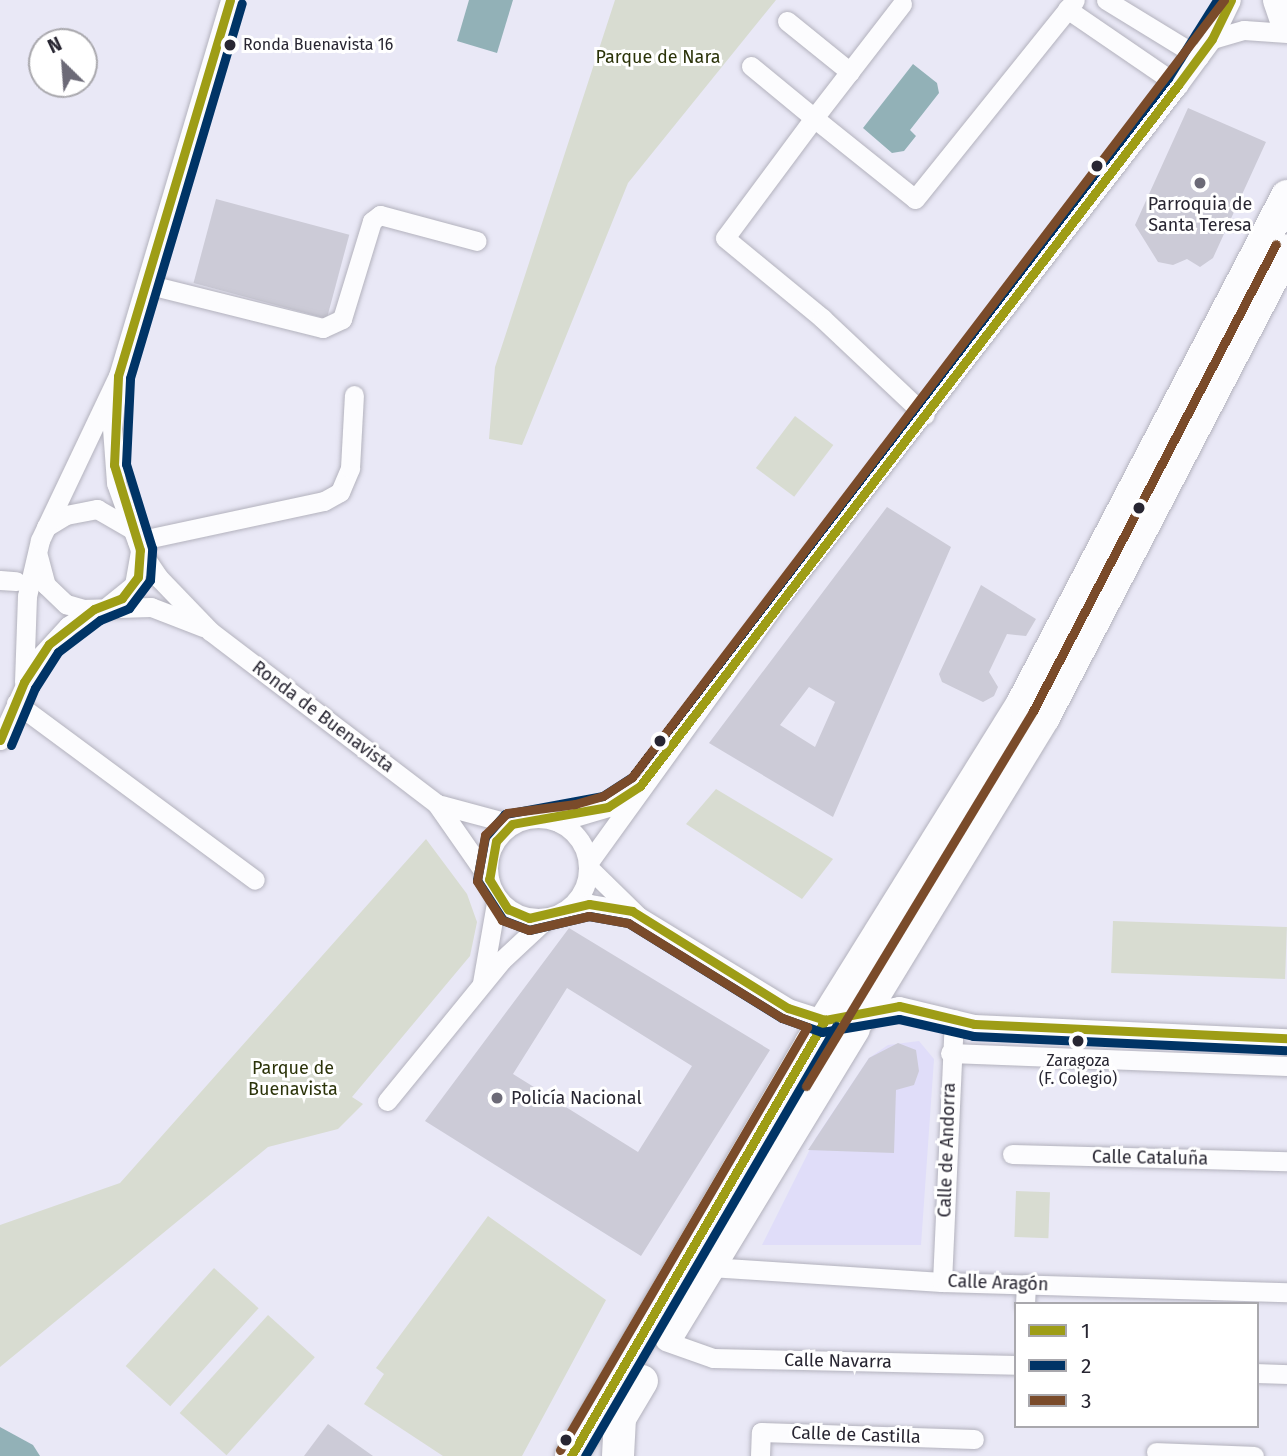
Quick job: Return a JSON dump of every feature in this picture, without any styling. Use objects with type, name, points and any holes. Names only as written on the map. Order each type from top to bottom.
[{"type":"main road","points":[[1279,0],[1287,23]]},
{"type":"main road","points":[[618,1456],[621,1418],[710,1267],[1022,704],[1287,197]]},
{"type":"main road","points":[[572,1456],[846,1022],[886,974],[1051,705],[1287,250]]},
{"type":"street","name":"Ronda de Buenavista","points":[[24,682],[27,596],[37,554],[46,527],[118,376],[230,0]]},
{"type":"street","points":[[1106,0],[1199,57]]},
{"type":"street","points":[[387,1101],[482,984],[585,887],[589,865],[640,786],[1178,85],[1212,39],[1226,8],[1243,0]]},
{"type":"street","points":[[902,4],[725,238],[822,318],[925,415]]},
{"type":"street","points":[[751,66],[915,200],[1071,4],[1178,85]]},
{"type":"street","points":[[787,21],[850,72]]},
{"type":"street","points":[[1212,39],[1244,30],[1287,33]]},
{"type":"street","points":[[146,284],[323,328],[342,319],[372,221],[380,215],[477,241]]},
{"type":"street","name":"Ronda de Buenavista","points":[[118,376],[114,465],[136,540],[159,578],[210,631],[436,803],[463,815],[512,824]]},
{"type":"street","points":[[136,540],[324,501],[340,492],[350,468],[354,395]]},
{"type":"street","name":"Ronda de Buenavista","points":[[46,527],[66,515],[97,509],[136,540]]},
{"type":"street","name":"Ronda de Buenavista","points":[[0,740],[24,682],[49,644],[134,585],[136,540]]},
{"type":"street","name":"Ronda de Buenavista","points":[[37,554],[46,585],[58,599],[100,608],[151,607],[210,631]]},
{"type":"street","points":[[16,703],[255,880]]},
{"type":"street","points":[[482,984],[496,841],[512,824],[536,818],[558,822],[608,807],[640,786]]},
{"type":"street","name":"Ronda de Buenavista","points":[[436,803],[493,888]]},
{"type":"street","points":[[558,822],[581,841],[589,865],[632,911],[788,1008],[846,1022],[899,1006],[954,1019],[1287,1038]]},
{"type":"street","points":[[493,888],[529,918],[555,915],[589,904],[632,911]]},
{"type":"street","points":[[886,974],[899,1006]]},
{"type":"street","name":"Calle de Andorra","points":[[942,1282],[950,1053],[954,1019]]},
{"type":"street","points":[[950,1053],[1287,1066]]},
{"type":"street","name":"Calle Cataluña","points":[[1012,1154],[1287,1161]]},
{"type":"street","name":"Calle Aragón","points":[[710,1267],[942,1282],[1026,1294],[1287,1292]]},
{"type":"street","name":"Calle Navarra","points":[[665,1341],[713,1358],[1014,1365]]},
{"type":"street","points":[[1259,1373],[1287,1374]]},
{"type":"street","name":"Calle de Castilla","points":[[760,1456],[761,1432],[974,1438]]},
{"type":"street","points":[[1156,1452],[1254,1456]]},
{"type":"shaded area","points":[[469,0],[513,0],[497,53],[457,41]]},
{"type":"shaded area","points":[[913,64],[937,83],[939,93],[910,130],[916,136],[904,151],[892,153],[863,128]]},
{"type":"shaded area","points":[[919,1041],[934,1059],[921,1245],[762,1245],[815,1139],[869,1058],[888,1045]]},
{"type":"shaded area","points":[[0,1427],[33,1445],[40,1456],[0,1456]]},
{"type":"green space","name":"Parque de Nara","points":[[615,0],[776,0],[628,183],[522,445],[489,439],[495,367]]},
{"type":"green space","points":[[795,416],[833,445],[794,497],[756,468]]},
{"type":"green space","points":[[716,789],[833,859],[802,899],[686,824]]},
{"type":"green space","name":"Parque de Buenavista","points":[[426,839],[467,894],[477,922],[470,956],[352,1097],[363,1104],[338,1129],[268,1147],[0,1367],[0,1225],[120,1183]]},
{"type":"green space","points":[[1113,921],[1287,927],[1285,979],[1111,973]]},
{"type":"green space","points":[[1016,1191],[1050,1192],[1048,1238],[1014,1237]]},
{"type":"green space","points":[[488,1216],[606,1300],[522,1456],[443,1456],[364,1404],[384,1374],[376,1368]]},
{"type":"green space","points":[[214,1268],[259,1308],[170,1406],[126,1366]]},
{"type":"green space","points":[[268,1315],[315,1357],[226,1455],[180,1413]]},
{"type":"building","name":"Parroquia de Santa Teresa","points":[[1188,108],[1266,142],[1213,258],[1200,267],[1187,259],[1173,265],[1158,262],[1135,225]]},
{"type":"building","points":[[216,199],[349,235],[327,319],[193,283]]},
{"type":"building","points":[[887,507],[951,547],[833,817],[709,743]],"holes":[[[809,687],[835,702],[815,747],[780,725]]]},
{"type":"building","points":[[981,585],[1036,619],[1026,636],[1007,634],[989,672],[998,687],[994,696],[983,702],[942,682],[939,674]]},
{"type":"building","name":"Policía Nacional","points":[[569,928],[770,1050],[641,1256],[425,1121]],"holes":[[[567,988],[692,1066],[638,1152],[513,1074]]]},
{"type":"building","points":[[898,1043],[916,1050],[919,1071],[914,1085],[896,1090],[894,1153],[808,1150],[869,1058]]},
{"type":"building","points":[[328,1424],[373,1456],[304,1456]]},
{"type":"transit line","name":"1","points":[[0,740],[24,682],[49,644],[94,609],[122,598],[138,577],[140,550],[114,465],[118,376],[230,0]]},
{"type":"transit line","name":"2","points":[[1217,0],[1168,78],[632,777],[603,796],[505,814],[485,837],[477,880],[503,920],[529,930],[589,916],[628,923],[782,1018],[822,1032],[899,1019],[973,1036],[1286,1050]]},
{"type":"transit line","name":"3","points":[[560,1450],[807,1027],[782,1018],[628,923],[589,916],[529,930],[502,920],[477,881],[485,835],[507,813],[575,804],[603,796],[632,777],[1224,0]]},
{"type":"transit line","name":"1","points":[[1231,0],[1212,39],[1178,85],[640,786],[608,807],[512,824],[496,841],[489,879],[508,909],[529,918],[589,904],[632,911],[788,1008],[825,1020],[899,1006],[974,1024],[1287,1038]]},
{"type":"transit line","name":"2","points":[[11,745],[35,688],[58,652],[100,620],[129,608],[150,580],[152,548],[126,464],[130,378],[242,3]]},
{"type":"transit line","name":"3","points":[[806,1086],[1033,711],[1276,244]]},
{"type":"transit line","name":"1","points":[[571,1456],[825,1020]]},
{"type":"transit line","name":"2","points":[[585,1456],[836,1026]]},
{"type":"place","name":"Ronda Buenavista 16","points":[[230,45]]},
{"type":"place","name":"Parroquia de Santa Teresa","points":[[1200,183]]},
{"type":"place","name":"Zaragoza (F. Colegio)","points":[[1078,1041]]},
{"type":"place","name":"Policía Nacional","points":[[497,1098]]}]
